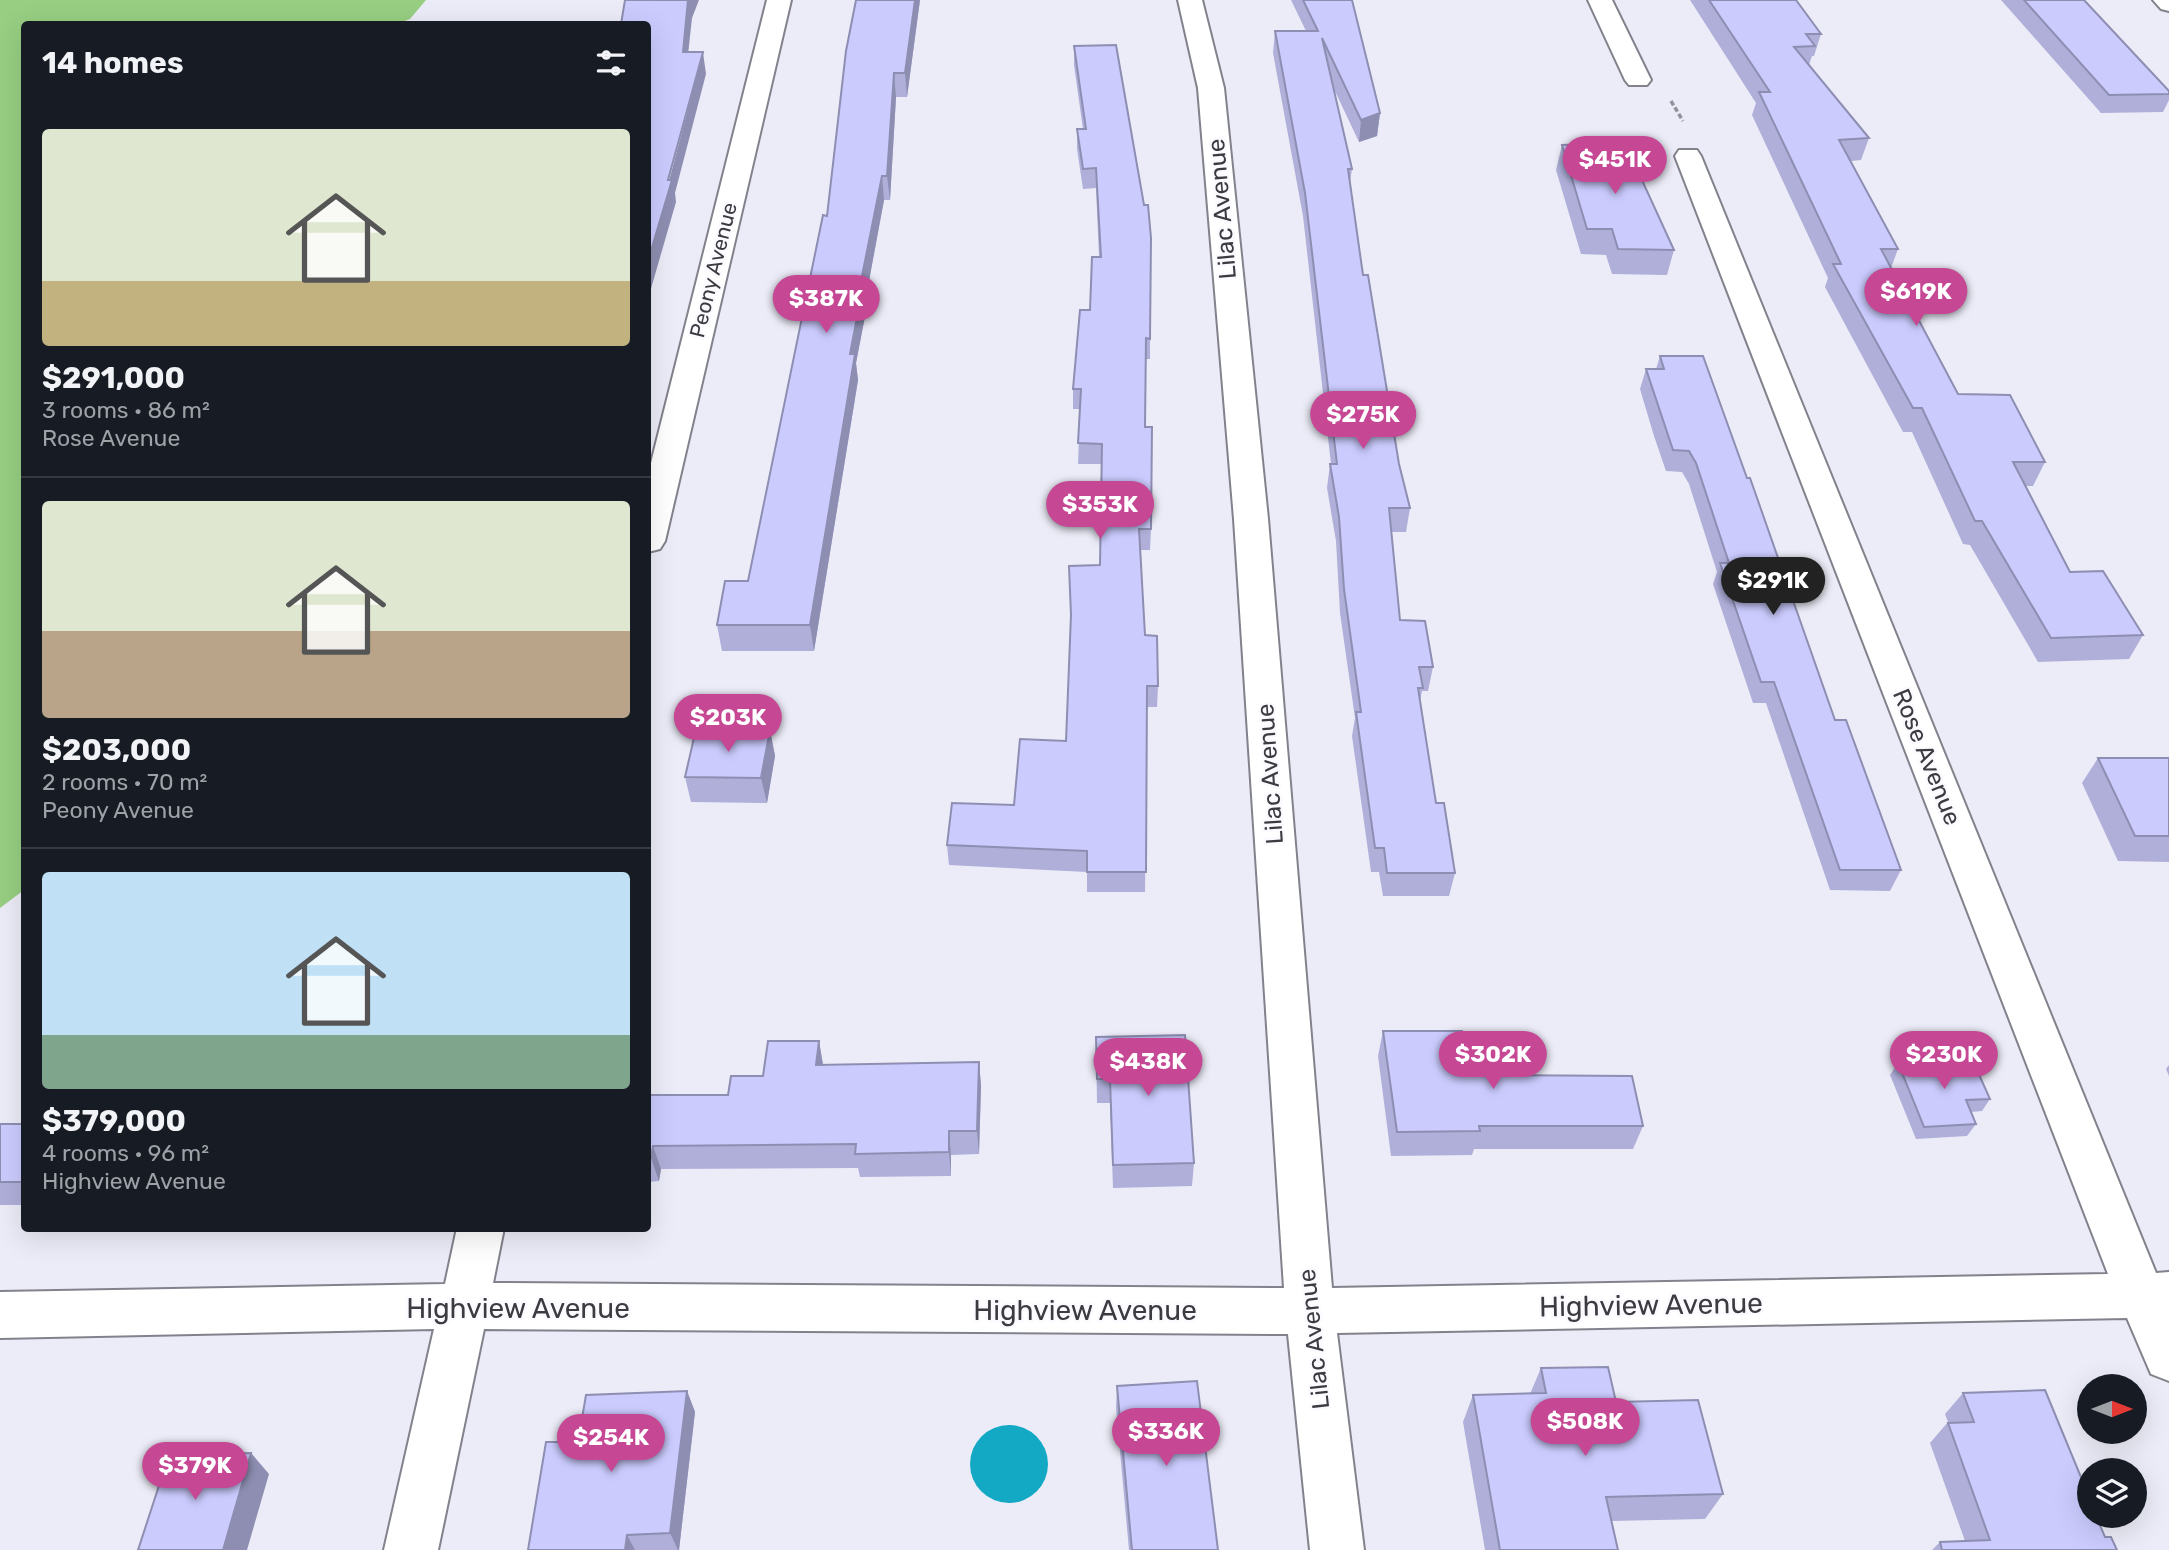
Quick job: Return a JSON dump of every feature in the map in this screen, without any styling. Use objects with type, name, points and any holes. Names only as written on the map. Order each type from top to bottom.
[{"type":"street","name":"Peony Avenue","points":[[651,529],[779,0]]},
{"type":"street","name":"Lilac Avenue","points":[[1190,0],[1211,88],[1250,505],[1310,1311],[1337,1550]]},
{"type":"street","points":[[1600,0],[1638,80]]},
{"type":"street","points":[[2165,0],[2169,4]]},
{"type":"street","name":"Rose Avenue","points":[[1688,156],[2155,1295],[2169,1357]]},
{"type":"street","points":[[411,1550],[480,1232]]},
{"type":"street","name":"Highview Avenue","points":[[0,1315],[462,1306],[1310,1311],[2155,1295]]},
{"type":"path","points":[[1638,80],[1670,98],[1690,133],[1688,156]]},
{"type":"green space","points":[[0,0],[426,0],[410,19],[405,21],[21,21],[21,892],[0,908]]},
{"type":"water","points":[[1009,1425],[1024,1428],[1036,1437],[1045,1449],[1048,1464],[1045,1479],[1036,1491],[1024,1500],[1009,1503],[994,1500],[982,1491],[973,1479],[970,1464],[973,1449],[982,1437],[994,1428]]},
{"type":"building","points":[[625,0],[688,0],[683,52],[703,52],[668,180],[672,180],[651,251],[651,21],[622,21]]},
{"type":"building","points":[[856,0],[915,0],[905,73],[894,73],[887,176],[882,176],[861,281],[864,281],[850,354],[855,354],[810,625],[717,625],[725,581],[748,581],[823,215],[827,216],[846,51]]},
{"type":"building","points":[[1303,0],[1352,0],[1380,113],[1361,120],[1322,38],[1352,169],[1348,169],[1363,275],[1368,275],[1399,464],[1410,508],[1389,508],[1400,620],[1425,621],[1433,667],[1419,667],[1423,688],[1418,688],[1436,803],[1444,803],[1455,873],[1387,873],[1384,848],[1375,848],[1356,712],[1361,712],[1344,589],[1339,517],[1330,464],[1337,464],[1305,193],[1275,31],[1318,31]]},
{"type":"building","points":[[1709,0],[1796,0],[1821,34],[1806,34],[1815,46],[1794,47],[1869,138],[1839,140],[1898,249],[1881,249],[1958,394],[2010,395],[2045,462],[2013,462],[2070,572],[2103,571],[2143,635],[2051,638],[1982,521],[1975,521],[1922,408],[1913,408],[1833,264],[1841,264],[1759,92],[1770,92]]},
{"type":"building","points":[[2024,0],[2084,0],[2169,94],[2109,95]]},
{"type":"building","points":[[1116,45],[1144,205],[1148,205],[1151,238],[1150,339],[1146,338],[1145,427],[1152,427],[1151,529],[1139,529],[1145,635],[1157,636],[1158,686],[1147,686],[1146,872],[1087,872],[1087,851],[947,845],[952,803],[1014,805],[1020,739],[1066,741],[1071,615],[1069,566],[1100,565],[1102,444],[1078,443],[1081,389],[1073,389],[1080,310],[1090,310],[1092,257],[1101,257],[1096,168],[1083,169],[1077,129],[1086,129],[1074,46]]},
{"type":"building","points":[[1625,143],[1674,250],[1618,249],[1612,229],[1587,229],[1562,145]]},
{"type":"building","points":[[1660,356],[1703,356],[1747,478],[1750,478],[1835,720],[1846,720],[1901,870],[1840,870],[1774,682],[1761,682],[1720,563],[1729,563],[1696,463],[1689,451],[1673,450],[1646,369],[1664,369]]},
{"type":"building","points":[[696,729],[770,730],[761,778],[685,777]]},
{"type":"building","points":[[2098,758],[2169,758],[2169,836],[2135,836]]},
{"type":"building","points":[[1383,1031],[1462,1031],[1470,1075],[1632,1076],[1643,1126],[1479,1126],[1480,1131],[1397,1132]]},
{"type":"building","points":[[1185,1035],[1194,1163],[1113,1165],[1110,1079],[1097,1079],[1096,1037]]},
{"type":"building","points":[[768,1041],[819,1041],[816,1065],[979,1062],[977,1131],[949,1131],[949,1152],[855,1154],[856,1144],[653,1146],[651,1158],[651,1095],[728,1095],[731,1076],[763,1076]]},
{"type":"building","points":[[1972,1059],[1990,1099],[1966,1100],[1976,1124],[1924,1127],[1898,1063]]},
{"type":"building","points":[[0,1124],[21,1124],[21,1182],[0,1182]]},
{"type":"building","points":[[1608,1367],[1616,1402],[1698,1400],[1723,1494],[1606,1497],[1618,1550],[1500,1550],[1473,1395],[1546,1393],[1541,1368]]},
{"type":"building","points":[[1197,1381],[1218,1550],[1132,1550],[1117,1386]]},
{"type":"building","points":[[2045,1390],[2077,1468],[2077,1528],[2101,1528],[2105,1537],[2111,1537],[2117,1550],[1942,1550],[1940,1542],[1990,1540],[1948,1423],[1974,1422],[1963,1393]]},
{"type":"building","points":[[687,1391],[670,1533],[627,1535],[625,1550],[528,1550],[546,1442],[578,1442],[586,1395]]},
{"type":"building","points":[[251,1453],[223,1550],[138,1550],[169,1455]]}]
